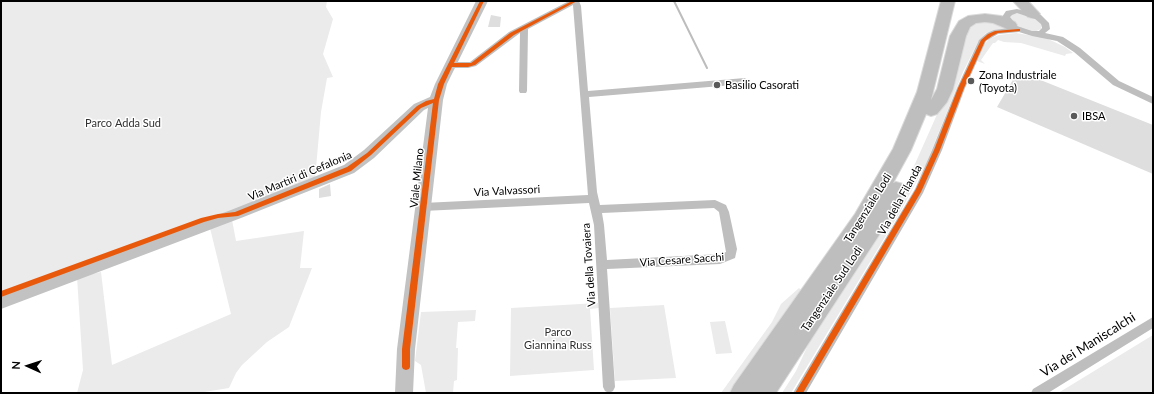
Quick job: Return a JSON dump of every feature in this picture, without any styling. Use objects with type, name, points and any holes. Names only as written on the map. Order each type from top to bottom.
[{"type":"highway","name":"Tangenziale Lodi","points":[[742,393],[862,220],[902,150],[925,92],[948,1]]},
{"type":"highway","name":"Tangenziale Sud Lodi","points":[[762,393],[773,383],[885,207],[911,160],[931,110],[958,1]]},
{"type":"highway","points":[[1020,1],[1033,14]]},
{"type":"highway","points":[[931,110],[939,102],[945,90],[958,36],[964,24],[973,19],[985,18],[1001,21],[1014,28]]},
{"type":"street","name":"Viale Milano","points":[[406,367],[406,349],[436,100],[441,84],[482,1]]},
{"type":"street","points":[[451,65],[473,64],[507,38],[575,1]]},
{"type":"street","name":"Via della Tovaiera","points":[[575,1],[577,6],[594,204],[599,225],[609,387]]},
{"type":"street","points":[[1014,28],[1006,19],[1009,13],[1023,12],[1033,14],[1042,20],[1060,39],[1077,50],[1116,83],[1153,101]]},
{"type":"street","points":[[1036,34],[1044,31],[1047,26]]},
{"type":"street","points":[[523,91],[524,28]]},
{"type":"street","name":"Via della Filanda","points":[[799,393],[919,190],[937,150],[961,88],[983,40],[996,32],[1014,28],[1036,34]]},
{"type":"street","points":[[1036,34],[1060,39]]},
{"type":"street","points":[[584,94],[744,81]]},
{"type":"street","name":"Via Martiri di Cefalonia","points":[[1,302],[236,214],[349,169],[369,154],[424,104],[436,100]]},
{"type":"street","points":[[405,121],[414,118],[433,119]]},
{"type":"street","name":"Via Valvassori","points":[[423,207],[594,204]]},
{"type":"street","name":"Via Cesare Sacchi","points":[[594,204],[715,204],[722,208],[724,212],[732,249],[731,255],[720,259],[602,265]]},
{"type":"street","name":"Via dei Maniscalchi","points":[[1037,393],[1153,322]]},
{"type":"street","points":[[404,393],[406,367]]},
{"type":"street","points":[[406,367],[411,393]]},
{"type":"green space","name":"Parco Adda Sud","points":[[1,1],[327,1],[326,7],[333,19],[323,54],[333,77],[327,78],[321,112],[315,179],[1,298]]},
{"type":"green space","points":[[1017,12],[1028,14],[1041,23],[1041,29],[1034,32],[1017,29],[1007,17]]},
{"type":"green space","points":[[987,20],[1006,29],[986,33],[978,42],[963,72],[926,164],[899,214],[791,393],[782,393],[796,371],[814,332],[888,217],[906,184],[939,110],[969,25]]},
{"type":"green space","points":[[1016,33],[1046,38],[1065,47],[1073,53],[1066,54],[1065,56],[1021,43],[1004,42],[998,40],[993,43],[981,60],[985,64],[977,61],[984,45],[989,39],[999,35]]},
{"type":"green space","points":[[232,220],[236,241],[304,231],[300,268],[312,268],[289,327],[267,342],[242,365],[236,373],[229,388],[198,393],[77,393],[83,370],[77,277],[101,272],[112,365],[231,314],[210,228]]},
{"type":"green space","points":[[799,288],[802,291],[730,393],[721,393],[772,322],[781,304]]},
{"type":"green space","name":"Parco Giannina Russ","points":[[598,303],[599,308],[590,309],[594,370],[510,376],[511,308]]},
{"type":"green space","points":[[664,305],[676,378],[615,381],[610,308]]},
{"type":"green space","points":[[476,310],[475,321],[458,322],[456,348],[458,348],[457,380],[454,381],[453,393],[426,393],[421,365],[415,361],[421,312]]},
{"type":"green space","points":[[725,321],[732,353],[716,354],[710,322]]},
{"type":"green space","points":[[1153,335],[1153,393],[1058,393],[1068,387]]},
{"type":"building","points":[[491,15],[501,17],[500,27],[488,27]]},
{"type":"building","name":"IBSA","points":[[1018,71],[1153,125],[1153,174],[997,107]]},
{"type":"building","points":[[330,184],[331,196],[319,198],[319,189]]},
{"type":"waterway","points":[[674,1],[707,68]]},
{"type":"cycle path","points":[[406,367],[406,349],[436,100],[441,84],[482,1]]},
{"type":"cycle path","points":[[451,65],[473,64],[512,34],[575,1]]},
{"type":"cycle path","points":[[799,393],[919,190],[937,150],[961,88],[983,40],[997,32],[1018,30]]},
{"type":"cycle path","points":[[1,294],[203,220],[218,216],[236,214],[349,169],[369,154],[419,107],[436,100]]},
{"type":"place","name":"Zona Industriale (Toyota)","points":[[971,81]]},
{"type":"place","name":"Basilio Casorati","points":[[717,85]]},
{"type":"place","name":"IBSA","points":[[1074,116]]}]
